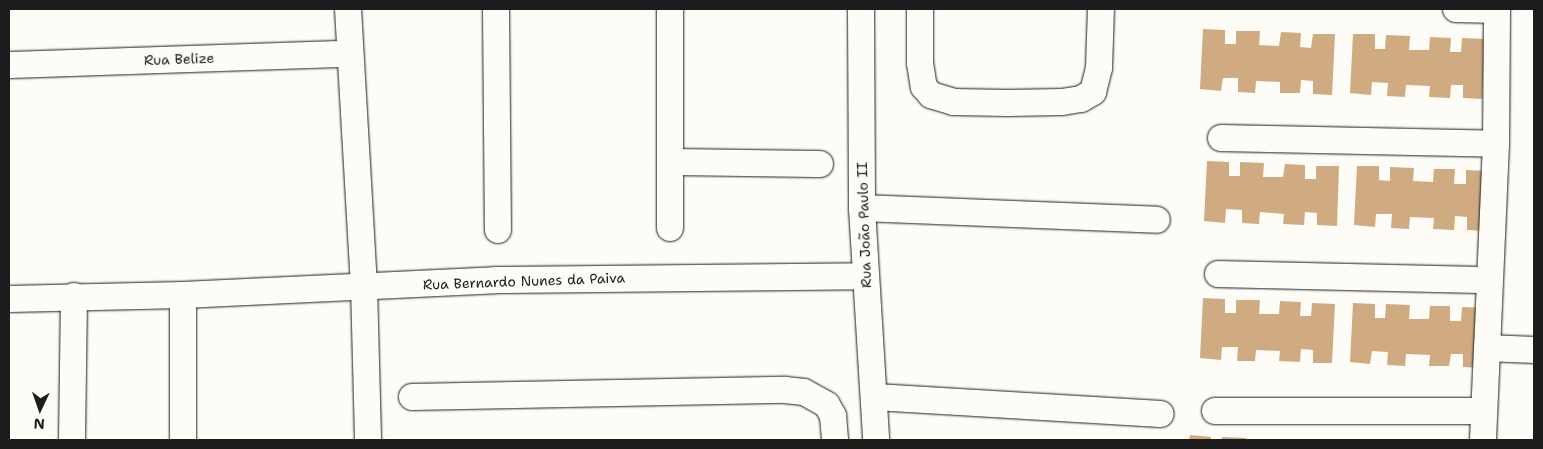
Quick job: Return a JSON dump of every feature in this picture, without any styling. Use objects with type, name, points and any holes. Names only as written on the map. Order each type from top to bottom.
[{"type":"street","points":[[348,9],[349,54],[364,286],[368,440]]},
{"type":"street","points":[[496,9],[498,230]]},
{"type":"street","points":[[670,9],[670,228]]},
{"type":"street","name":"Rua João Paulo II","points":[[861,9],[862,208],[875,397],[876,440]]},
{"type":"street","points":[[920,9],[920,63],[924,87],[931,95],[954,102],[999,103],[1062,102],[1081,99],[1092,92],[1099,68],[1101,9]]},
{"type":"street","points":[[1456,9],[1497,9],[1496,144],[1483,440]]},
{"type":"street","name":"Rua Belize","points":[[9,64],[349,54]]},
{"type":"street","points":[[1221,138],[1496,144]]},
{"type":"street","points":[[670,162],[820,164]]},
{"type":"street","points":[[862,208],[1157,220]]},
{"type":"street","points":[[1218,274],[1489,280]]},
{"type":"street","name":"Rua Bernardo Nunes da Paiva","points":[[9,299],[74,296],[183,296],[496,280],[866,276]]},
{"type":"street","points":[[72,440],[74,296]]},
{"type":"street","points":[[183,296],[183,440]]},
{"type":"street","points":[[1487,348],[1534,350]]},
{"type":"street","points":[[412,397],[785,390],[804,392],[827,405],[833,416],[835,440]]},
{"type":"street","points":[[875,397],[1160,414]]},
{"type":"street","points":[[1216,412],[1484,411]]},
{"type":"building","points":[[1203,29],[1225,30],[1225,44],[1236,44],[1236,31],[1260,31],[1259,45],[1279,46],[1281,32],[1301,33],[1300,47],[1311,48],[1313,34],[1335,34],[1332,95],[1313,94],[1313,81],[1301,80],[1300,93],[1280,93],[1280,82],[1256,81],[1255,93],[1238,92],[1238,78],[1223,78],[1221,91],[1200,89]]},
{"type":"building","points":[[1353,34],[1375,34],[1375,49],[1385,49],[1386,35],[1410,36],[1409,50],[1429,50],[1430,37],[1451,38],[1450,52],[1461,52],[1462,38],[1485,39],[1482,99],[1463,98],[1463,85],[1451,85],[1450,98],[1429,97],[1430,86],[1406,85],[1405,97],[1387,96],[1388,83],[1372,82],[1371,95],[1350,93]]},
{"type":"building","points":[[1207,161],[1229,162],[1229,176],[1240,176],[1240,162],[1264,163],[1263,177],[1283,177],[1285,164],[1305,165],[1305,179],[1316,179],[1316,166],[1339,166],[1337,226],[1317,225],[1317,213],[1305,212],[1304,225],[1283,224],[1284,214],[1260,212],[1259,224],[1242,223],[1242,210],[1226,209],[1225,223],[1204,221]]},
{"type":"building","points":[[1357,166],[1379,166],[1379,180],[1390,181],[1390,167],[1414,168],[1413,181],[1433,182],[1434,169],[1455,169],[1454,184],[1466,184],[1466,170],[1489,171],[1486,231],[1467,230],[1467,217],[1455,216],[1454,230],[1433,229],[1434,218],[1410,217],[1409,229],[1391,228],[1392,214],[1376,214],[1375,227],[1354,225]]},
{"type":"building","points":[[1203,298],[1225,299],[1225,313],[1236,313],[1236,300],[1260,300],[1259,314],[1279,314],[1280,301],[1301,302],[1300,316],[1311,316],[1312,303],[1335,304],[1332,363],[1313,363],[1313,350],[1301,349],[1300,362],[1279,361],[1280,351],[1256,350],[1255,361],[1237,361],[1238,347],[1222,347],[1221,360],[1200,358]]},
{"type":"building","points":[[1353,303],[1375,304],[1375,318],[1385,318],[1386,304],[1410,305],[1409,319],[1429,319],[1430,306],[1450,306],[1450,321],[1461,321],[1462,307],[1485,308],[1482,368],[1463,367],[1463,354],[1451,354],[1449,366],[1429,366],[1430,355],[1406,354],[1405,366],[1387,365],[1388,352],[1372,351],[1370,364],[1350,362]]},
{"type":"building","points":[[1190,435],[1211,437],[1211,440],[1189,440]]},
{"type":"building","points":[[1222,437],[1246,438],[1246,440],[1222,440]]}]
